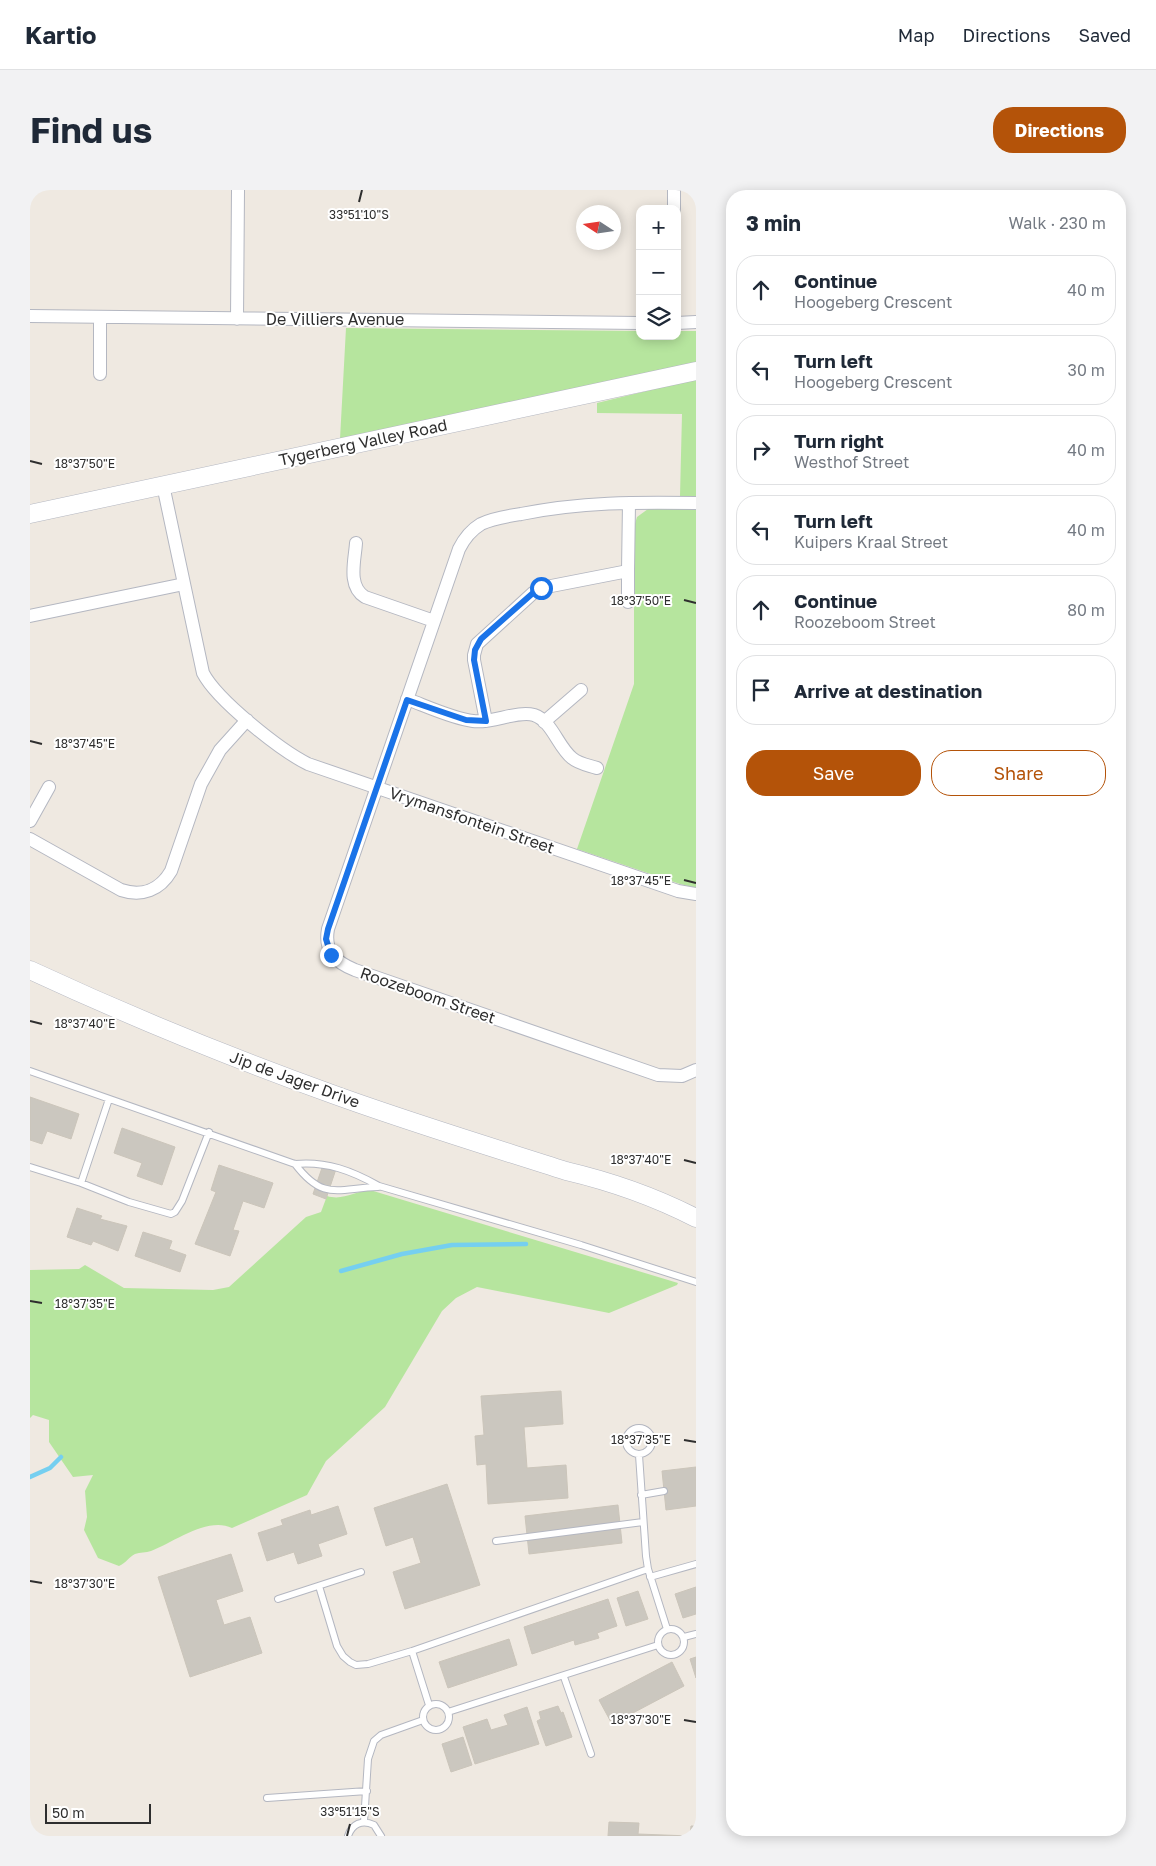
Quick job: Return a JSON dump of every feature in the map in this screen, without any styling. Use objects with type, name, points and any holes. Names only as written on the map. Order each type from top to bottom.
[{"type":"main road","name":"Tygerberg Valley Road","points":[[30,514],[696,371]]},
{"type":"main road","name":"Jip de Jager Drive","points":[[30,970],[183,1037],[333,1095],[566,1171],[600,1179],[660,1200],[696,1219]]},
{"type":"street","points":[[237,319],[238,190]]},
{"type":"street","points":[[674,190],[674,205]]},
{"type":"street","name":"De Villiers Avenue","points":[[30,316],[636,323]]},
{"type":"street","points":[[100,317],[100,374]]},
{"type":"street","points":[[681,323],[696,322]]},
{"type":"street","name":"Vrymansfontein Street","points":[[163,485],[203,673],[213,688],[282,749],[300,760],[377,788],[678,891],[696,894]]},
{"type":"street","points":[[628,502],[628,602]]},
{"type":"street","name":"Roozeboom Street","points":[[696,503],[628,502],[547,508],[489,520],[471,532],[462,543],[434,621],[326,939],[328,948],[337,961],[355,970],[658,1075],[682,1076],[696,1070]]},
{"type":"street","points":[[356,543],[354,583],[359,593],[365,597],[434,621]]},
{"type":"street","points":[[486,721],[474,654],[481,639],[541,588],[628,570]]},
{"type":"street","points":[[30,616],[184,584]]},
{"type":"street","points":[[544,722],[581,690]]},
{"type":"street","points":[[407,700],[466,720],[486,721],[529,714],[536,716],[544,722],[571,758],[597,768]]},
{"type":"street","points":[[30,839],[121,890],[142,893],[156,888],[162,884],[171,871],[201,784],[208,770],[220,750],[247,720]]},
{"type":"street","points":[[30,821],[49,787]]},
{"type":"lane","points":[[30,1071],[295,1164],[323,1163],[366,1179],[379,1186],[572,1242],[696,1282]]},
{"type":"lane","points":[[81,1183],[109,1099]]},
{"type":"lane","points":[[30,1167],[81,1183],[129,1202],[171,1214],[175,1212],[182,1200],[208,1132]]},
{"type":"lane","points":[[295,1164],[306,1178],[316,1185],[331,1190],[344,1191],[361,1187],[379,1186]]},
{"type":"lane","points":[[639,1428],[650,1433],[652,1441],[650,1449],[643,1454],[639,1454],[634,1454],[628,1448],[626,1440],[631,1430],[639,1428]]},
{"type":"lane","points":[[639,1454],[648,1569],[667,1629]]},
{"type":"lane","points":[[641,1495],[664,1491]]},
{"type":"lane","points":[[496,1540],[643,1522]]},
{"type":"lane","points":[[650,1577],[696,1564]]},
{"type":"lane","points":[[319,1586],[337,1646],[343,1656],[356,1665],[368,1664],[412,1651],[648,1569]]},
{"type":"lane","points":[[278,1599],[361,1572]]},
{"type":"lane","points":[[667,1629],[675,1629],[684,1637],[682,1650],[675,1655],[671,1656],[663,1652],[658,1645],[659,1638],[667,1629]]},
{"type":"lane","points":[[684,1637],[696,1634]]},
{"type":"lane","points":[[448,1712],[658,1645]]},
{"type":"lane","points":[[412,1651],[429,1705]]},
{"type":"lane","points":[[564,1676],[591,1754]]},
{"type":"lane","points":[[440,1704],[448,1712],[447,1725],[440,1730],[435,1731],[427,1728],[423,1720],[424,1710],[429,1705],[440,1704]]},
{"type":"lane","points":[[364,1822],[368,1759],[374,1741],[381,1735],[423,1720]]},
{"type":"lane","points":[[267,1798],[367,1791]]},
{"type":"lane","points":[[348,1836],[355,1825],[364,1822],[374,1825],[381,1836]]},
{"type":"green space","points":[[346,328],[636,331],[636,340],[681,340],[681,331],[696,331],[696,364],[340,439]]},
{"type":"green space","points":[[696,379],[696,496],[680,496],[682,414],[597,413],[597,403]]},
{"type":"green space","points":[[648,509],[696,509],[696,888],[577,849],[634,684],[634,527],[637,517]]},
{"type":"green space","points":[[370,1190],[678,1283],[609,1313],[477,1287],[456,1298],[442,1311],[385,1407],[326,1461],[307,1495],[232,1528],[223,1525],[212,1525],[191,1532],[151,1551],[135,1554],[119,1566],[98,1558],[84,1530],[87,1517],[85,1491],[93,1475],[73,1477],[49,1442],[49,1420],[33,1415],[30,1418],[30,1270],[79,1269],[85,1265],[124,1288],[213,1290],[229,1287],[306,1217],[321,1212],[327,1196],[344,1197]]},
{"type":"building","points":[[30,1097],[79,1114],[71,1139],[47,1131],[42,1144],[30,1140]]},
{"type":"building","points":[[122,1128],[175,1147],[162,1185],[137,1176],[142,1163],[114,1153]]},
{"type":"building","points":[[324,1162],[337,1166],[326,1199],[313,1194]]},
{"type":"building","points":[[219,1165],[273,1183],[264,1208],[243,1201],[233,1230],[239,1231],[230,1256],[195,1244],[216,1192],[211,1190]]},
{"type":"building","points":[[77,1208],[102,1216],[100,1219],[127,1226],[118,1251],[93,1241],[91,1245],[67,1237]]},
{"type":"building","points":[[143,1232],[172,1241],[169,1249],[186,1255],[180,1272],[135,1256]]},
{"type":"building","points":[[561,1391],[563,1424],[524,1427],[527,1468],[566,1465],[568,1498],[488,1504],[486,1464],[477,1465],[475,1436],[484,1435],[481,1396]]},
{"type":"building","points":[[696,1467],[696,1506],[666,1510],[662,1471]]},
{"type":"building","points":[[447,1484],[480,1585],[405,1609],[393,1572],[421,1563],[413,1537],[386,1546],[374,1508]]},
{"type":"building","points":[[618,1505],[622,1543],[529,1554],[525,1516]]},
{"type":"building","points":[[338,1506],[347,1534],[318,1544],[322,1556],[298,1564],[294,1552],[267,1561],[258,1533],[283,1525],[281,1520],[310,1510],[311,1515]]},
{"type":"building","points":[[231,1554],[243,1591],[216,1600],[224,1625],[250,1617],[262,1653],[190,1677],[158,1577]]},
{"type":"building","points":[[696,1587],[696,1614],[683,1618],[675,1594]]},
{"type":"building","points":[[638,1591],[648,1619],[626,1626],[617,1598]]},
{"type":"building","points":[[608,1599],[617,1626],[597,1633],[599,1638],[575,1645],[574,1640],[532,1654],[524,1627]]},
{"type":"building","points":[[509,1639],[517,1665],[448,1688],[439,1662]]},
{"type":"building","points":[[696,1657],[696,1678],[690,1659]]},
{"type":"building","points":[[672,1662],[684,1686],[612,1724],[599,1700]]},
{"type":"building","points":[[558,1706],[561,1713],[563,1712],[572,1737],[546,1746],[537,1721],[541,1719],[539,1712]]},
{"type":"building","points":[[527,1707],[539,1744],[475,1764],[463,1727],[487,1719],[491,1730],[508,1725],[504,1715]]},
{"type":"building","points":[[463,1737],[472,1765],[451,1772],[442,1744]]},
{"type":"building","points":[[609,1822],[639,1823],[638,1834],[690,1836],[608,1836]]},
{"type":"building","points":[[691,1826],[696,1826],[696,1836],[690,1836]]},
{"type":"waterway","points":[[341,1271],[402,1254],[452,1245],[526,1244]]},
{"type":"waterway","points":[[30,1477],[50,1468],[61,1457]]},
{"type":"route","points":[[331,955],[326,939],[328,929],[407,700],[473,722],[486,721],[474,660],[477,644],[533,593],[541,588]]}]
